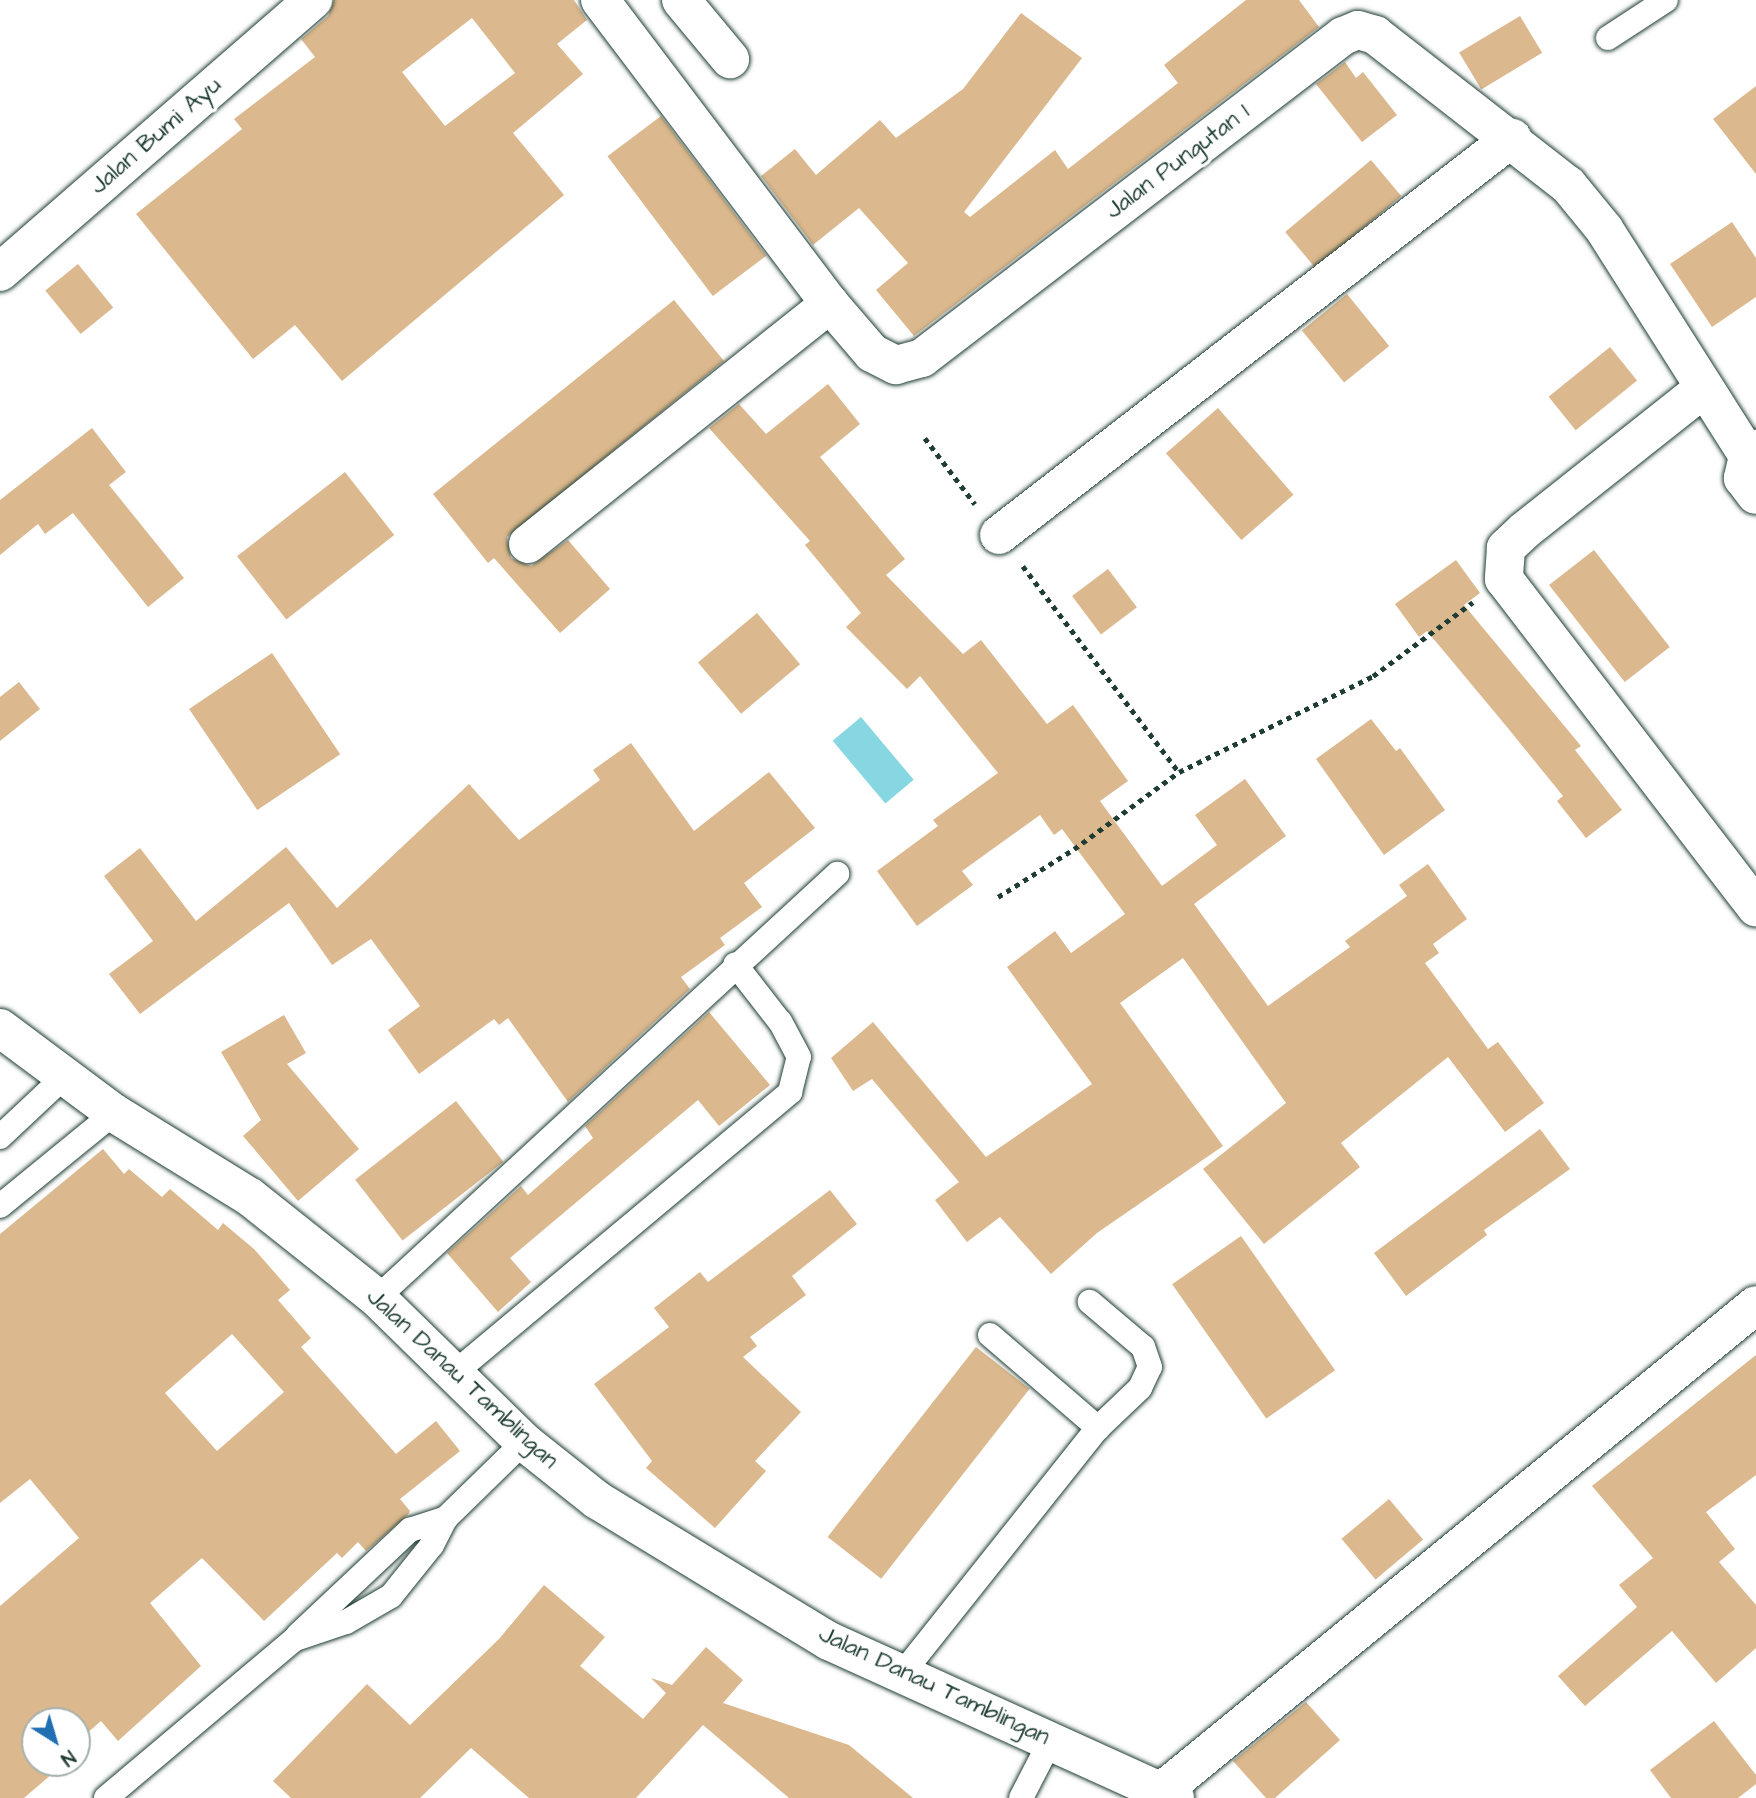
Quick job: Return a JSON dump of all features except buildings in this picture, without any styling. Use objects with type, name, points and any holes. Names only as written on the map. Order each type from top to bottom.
[{"type":"street","name":"Jalan Bumi Ayu","points":[[0,272],[313,0]]},
{"type":"street","name":"Jalan Pungutan 1","points":[[600,0],[830,304],[872,353],[896,365],[922,358],[1343,36],[1359,30],[1401,51],[1568,185],[1604,229],[1703,389],[1752,453]]},
{"type":"street","points":[[681,0],[730,59]]},
{"type":"street","points":[[999,535],[1512,138]]},
{"type":"street","points":[[528,544],[830,304]]},
{"type":"street","points":[[1703,389],[1506,548],[1504,579],[1756,907]]},
{"type":"street","points":[[1752,453],[1743,478],[1756,495]]},
{"type":"street","name":"Jalan Danau Tamblingan","points":[[0,1028],[114,1113],[250,1197],[377,1298],[452,1375],[524,1442],[597,1500],[829,1641],[1051,1740],[1150,1792]]},
{"type":"street","points":[[1150,1792],[1756,1306]]},
{"type":"lane","points":[[1608,38],[1665,0]]},
{"type":"lane","points":[[377,1298],[735,964],[837,874]]},
{"type":"lane","points":[[452,1375],[790,1092],[799,1057],[780,1022],[735,964]]},
{"type":"lane","points":[[0,1138],[64,1077]]},
{"type":"lane","points":[[0,1206],[114,1113]]},
{"type":"lane","points":[[902,1674],[1098,1428],[1140,1388],[1150,1367],[1143,1347],[1090,1302]]},
{"type":"lane","points":[[990,1335],[1098,1428]]},
{"type":"lane","points":[[295,1639],[346,1622],[391,1596],[432,1545],[446,1518],[524,1442]]},
{"type":"lane","points":[[106,1798],[295,1639],[330,1600],[410,1530],[446,1518]]},
{"type":"lane","points":[[1021,1798],[1051,1740]]},
{"type":"path","points":[[925,439],[1179,772]]},
{"type":"path","points":[[998,898],[1074,849],[1179,772],[1373,676],[1504,579]]},
{"type":"water","points":[[861,717],[914,780],[885,804],[833,741]]}]
